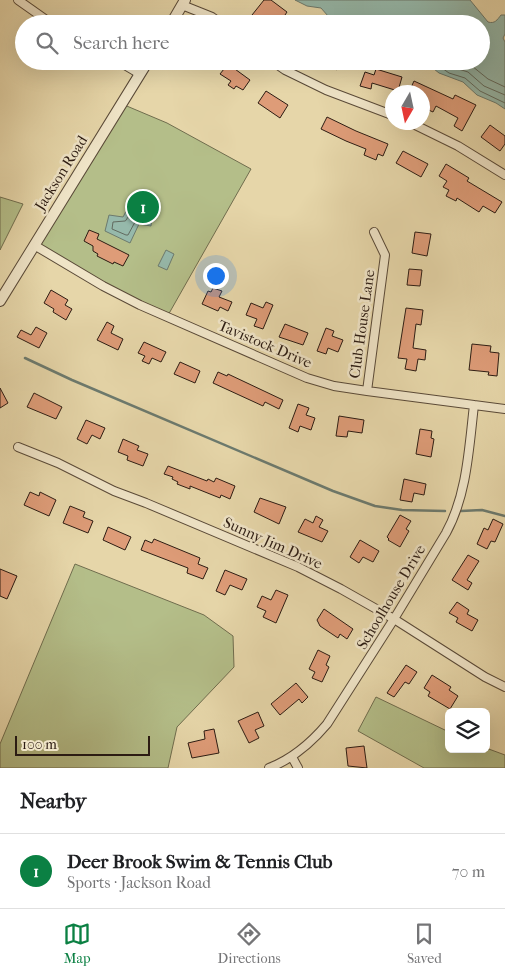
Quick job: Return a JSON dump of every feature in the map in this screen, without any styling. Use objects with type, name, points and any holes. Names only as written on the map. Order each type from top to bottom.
[{"type":"street","points":[[18,0],[39,15]]},
{"type":"street","points":[[176,15],[183,3],[208,15]]},
{"type":"street","points":[[133,70],[140,74]]},
{"type":"street","name":"Jackson Road","points":[[0,301],[142,70]]},
{"type":"street","points":[[285,70],[326,90],[385,111]]},
{"type":"street","points":[[425,130],[462,148],[505,175]]},
{"type":"street","name":"Club House Lane","points":[[367,392],[385,255],[374,232]]},
{"type":"street","name":"Tavistock Drive","points":[[34,245],[103,286],[140,305],[307,378],[334,386],[367,392],[505,409]]},
{"type":"street","name":"Schoolhouse Drive","points":[[269,768],[292,757],[318,735],[327,724],[394,619],[453,520],[467,463],[474,405]]},
{"type":"street","name":"Sunny Jim Drive","points":[[18,447],[58,463],[114,491],[298,567],[394,619],[485,677],[505,687]]},
{"type":"street","points":[[292,757],[298,768]]},
{"type":"green space","points":[[122,104],[167,123],[251,169],[167,317],[34,245]]},
{"type":"green space","points":[[0,197],[23,204],[0,250]]},
{"type":"green space","points":[[75,564],[204,615],[233,636],[234,667],[177,727],[168,768],[0,768],[0,744]]},
{"type":"green space","points":[[376,697],[445,730],[445,753],[490,753],[490,749],[505,755],[505,768],[424,768],[358,731]]},
{"type":"water","points":[[295,0],[470,0],[482,15],[327,15],[321,8],[307,6]]},
{"type":"water","points":[[501,15],[505,15],[505,34],[503,38],[505,42],[505,109],[477,95],[463,82],[435,70],[490,70],[490,22],[494,22]]},
{"type":"water","points":[[130,204],[152,216],[151,226],[139,224],[130,243],[105,231],[109,215],[123,217]]},
{"type":"water","points":[[166,250],[174,254],[167,270],[158,266]]},
{"type":"building","points":[[264,0],[271,0],[287,12],[285,15],[252,15]]},
{"type":"building","points":[[223,70],[236,70],[250,80],[243,90],[236,86],[234,89],[228,85],[231,81],[220,74]]},
{"type":"building","points":[[376,70],[379,70],[402,77],[400,85],[385,85],[385,87],[372,83],[371,89],[360,86],[365,72],[374,75]]},
{"type":"building","points":[[414,81],[423,85],[412,85]]},
{"type":"building","points":[[430,88],[453,99],[455,95],[476,105],[462,131],[454,126],[458,118],[436,106],[433,112],[430,111]]},
{"type":"building","points":[[266,91],[288,105],[280,118],[258,103]]},
{"type":"building","points":[[327,117],[388,144],[383,156],[378,154],[376,160],[364,155],[366,149],[321,129]]},
{"type":"building","points":[[490,125],[505,136],[505,144],[500,151],[481,137]]},
{"type":"building","points":[[403,151],[428,164],[421,177],[396,163]]},
{"type":"building","points":[[446,164],[469,178],[467,181],[502,202],[495,213],[483,206],[479,212],[457,198],[456,201],[446,196],[449,190],[443,187],[447,181],[439,176]]},
{"type":"building","points":[[89,230],[99,234],[97,239],[129,255],[123,266],[114,262],[113,264],[97,256],[98,254],[93,251],[93,246],[84,241]]},
{"type":"building","points":[[415,232],[431,234],[427,256],[412,253]]},
{"type":"building","points":[[409,269],[422,270],[420,286],[407,285]]},
{"type":"building","points":[[213,288],[222,291],[219,297],[232,302],[228,311],[220,307],[218,311],[202,304],[208,291],[211,292]]},
{"type":"building","points":[[51,290],[68,300],[65,305],[72,309],[66,320],[53,312],[54,309],[44,303]]},
{"type":"building","points":[[266,302],[273,305],[263,329],[254,326],[257,319],[246,315],[251,303],[263,308]]},
{"type":"building","points":[[406,308],[423,310],[421,325],[416,324],[413,348],[426,350],[425,360],[418,359],[416,371],[405,369],[407,359],[398,358]]},
{"type":"building","points":[[107,322],[114,326],[111,333],[123,339],[118,350],[97,340]]},
{"type":"building","points":[[285,324],[308,333],[303,345],[279,337]]},
{"type":"building","points":[[36,327],[47,333],[39,348],[17,337],[21,330],[31,335]]},
{"type":"building","points":[[326,328],[334,331],[332,336],[343,340],[338,352],[328,348],[326,354],[317,351]]},
{"type":"building","points":[[144,342],[166,352],[161,362],[152,358],[149,364],[142,361],[145,356],[138,353]]},
{"type":"building","points":[[472,344],[491,346],[490,352],[499,353],[497,376],[488,375],[489,372],[469,370]]},
{"type":"building","points":[[180,362],[200,371],[195,383],[174,374]]},
{"type":"building","points":[[218,372],[227,376],[228,374],[283,400],[279,409],[265,402],[263,406],[213,383]]},
{"type":"building","points":[[0,388],[8,403],[0,408]]},
{"type":"building","points":[[34,393],[62,407],[56,419],[27,407]]},
{"type":"building","points":[[298,404],[309,408],[306,415],[315,418],[311,430],[300,426],[298,432],[289,428]]},
{"type":"building","points":[[339,416],[364,420],[362,433],[348,431],[347,437],[336,436]]},
{"type":"building","points":[[86,420],[105,428],[100,439],[92,435],[87,444],[77,439]]},
{"type":"building","points":[[420,429],[432,431],[431,438],[434,439],[431,457],[416,454]]},
{"type":"building","points":[[123,439],[139,446],[137,450],[148,454],[143,466],[127,460],[128,456],[118,452]]},
{"type":"building","points":[[168,466],[207,481],[208,479],[214,482],[216,478],[235,486],[230,499],[221,495],[220,498],[190,486],[190,489],[177,484],[178,482],[172,479],[173,477],[164,474]]},
{"type":"building","points":[[404,479],[426,484],[424,495],[414,493],[412,502],[400,500]]},
{"type":"building","points":[[30,492],[39,496],[40,492],[56,500],[49,516],[24,505]]},
{"type":"building","points":[[260,498],[286,507],[279,524],[254,512]]},
{"type":"building","points":[[70,506],[85,512],[83,517],[93,521],[88,533],[63,523]]},
{"type":"building","points":[[400,515],[411,521],[406,529],[409,531],[400,547],[388,540],[387,537]]},
{"type":"building","points":[[316,516],[323,520],[319,527],[328,531],[322,542],[298,532],[305,519],[313,523]]},
{"type":"building","points":[[493,519],[503,524],[495,542],[491,541],[487,549],[477,544],[484,528],[488,530]]},
{"type":"building","points":[[108,527],[131,537],[125,550],[103,540]]},
{"type":"building","points":[[154,539],[200,558],[198,564],[208,568],[203,579],[187,573],[188,568],[141,550],[145,540],[152,543]]},
{"type":"building","points":[[360,540],[379,551],[373,562],[363,557],[359,563],[350,557]]},
{"type":"building","points":[[468,555],[479,561],[467,580],[472,583],[468,590],[452,580]]},
{"type":"building","points":[[0,569],[17,576],[7,599],[0,596]]},
{"type":"building","points":[[225,570],[247,579],[242,590],[230,585],[225,595],[216,591]]},
{"type":"building","points":[[276,590],[288,595],[276,623],[263,617],[266,611],[257,607],[262,596],[271,600]]},
{"type":"building","points":[[457,602],[469,610],[467,614],[478,620],[472,631],[456,622],[458,618],[449,613]]},
{"type":"building","points":[[324,609],[353,629],[347,639],[340,634],[338,638],[320,626],[317,620]]},
{"type":"building","points":[[318,650],[330,656],[326,665],[329,667],[322,682],[312,678],[315,672],[309,669]]},
{"type":"building","points":[[406,665],[417,672],[409,684],[405,682],[394,697],[387,693]]},
{"type":"building","points":[[432,675],[451,687],[449,690],[458,696],[451,708],[448,708],[428,696],[430,692],[424,688]]},
{"type":"building","points":[[296,683],[308,697],[302,703],[299,699],[280,715],[271,704]]},
{"type":"building","points":[[258,712],[264,726],[255,730],[259,738],[249,743],[238,721]]},
{"type":"building","points":[[214,729],[219,753],[192,758],[188,743],[205,739],[204,731]]},
{"type":"building","points":[[364,746],[367,768],[348,766],[346,748]]},
{"type":"waterway","points":[[25,358],[72,380],[333,491],[375,506],[402,510],[445,511]]},
{"type":"waterway","points":[[461,511],[482,510],[505,516]]},
{"type":"place","name":"Deer Brook Swim & Tennis Club","points":[[143,207]]}]
